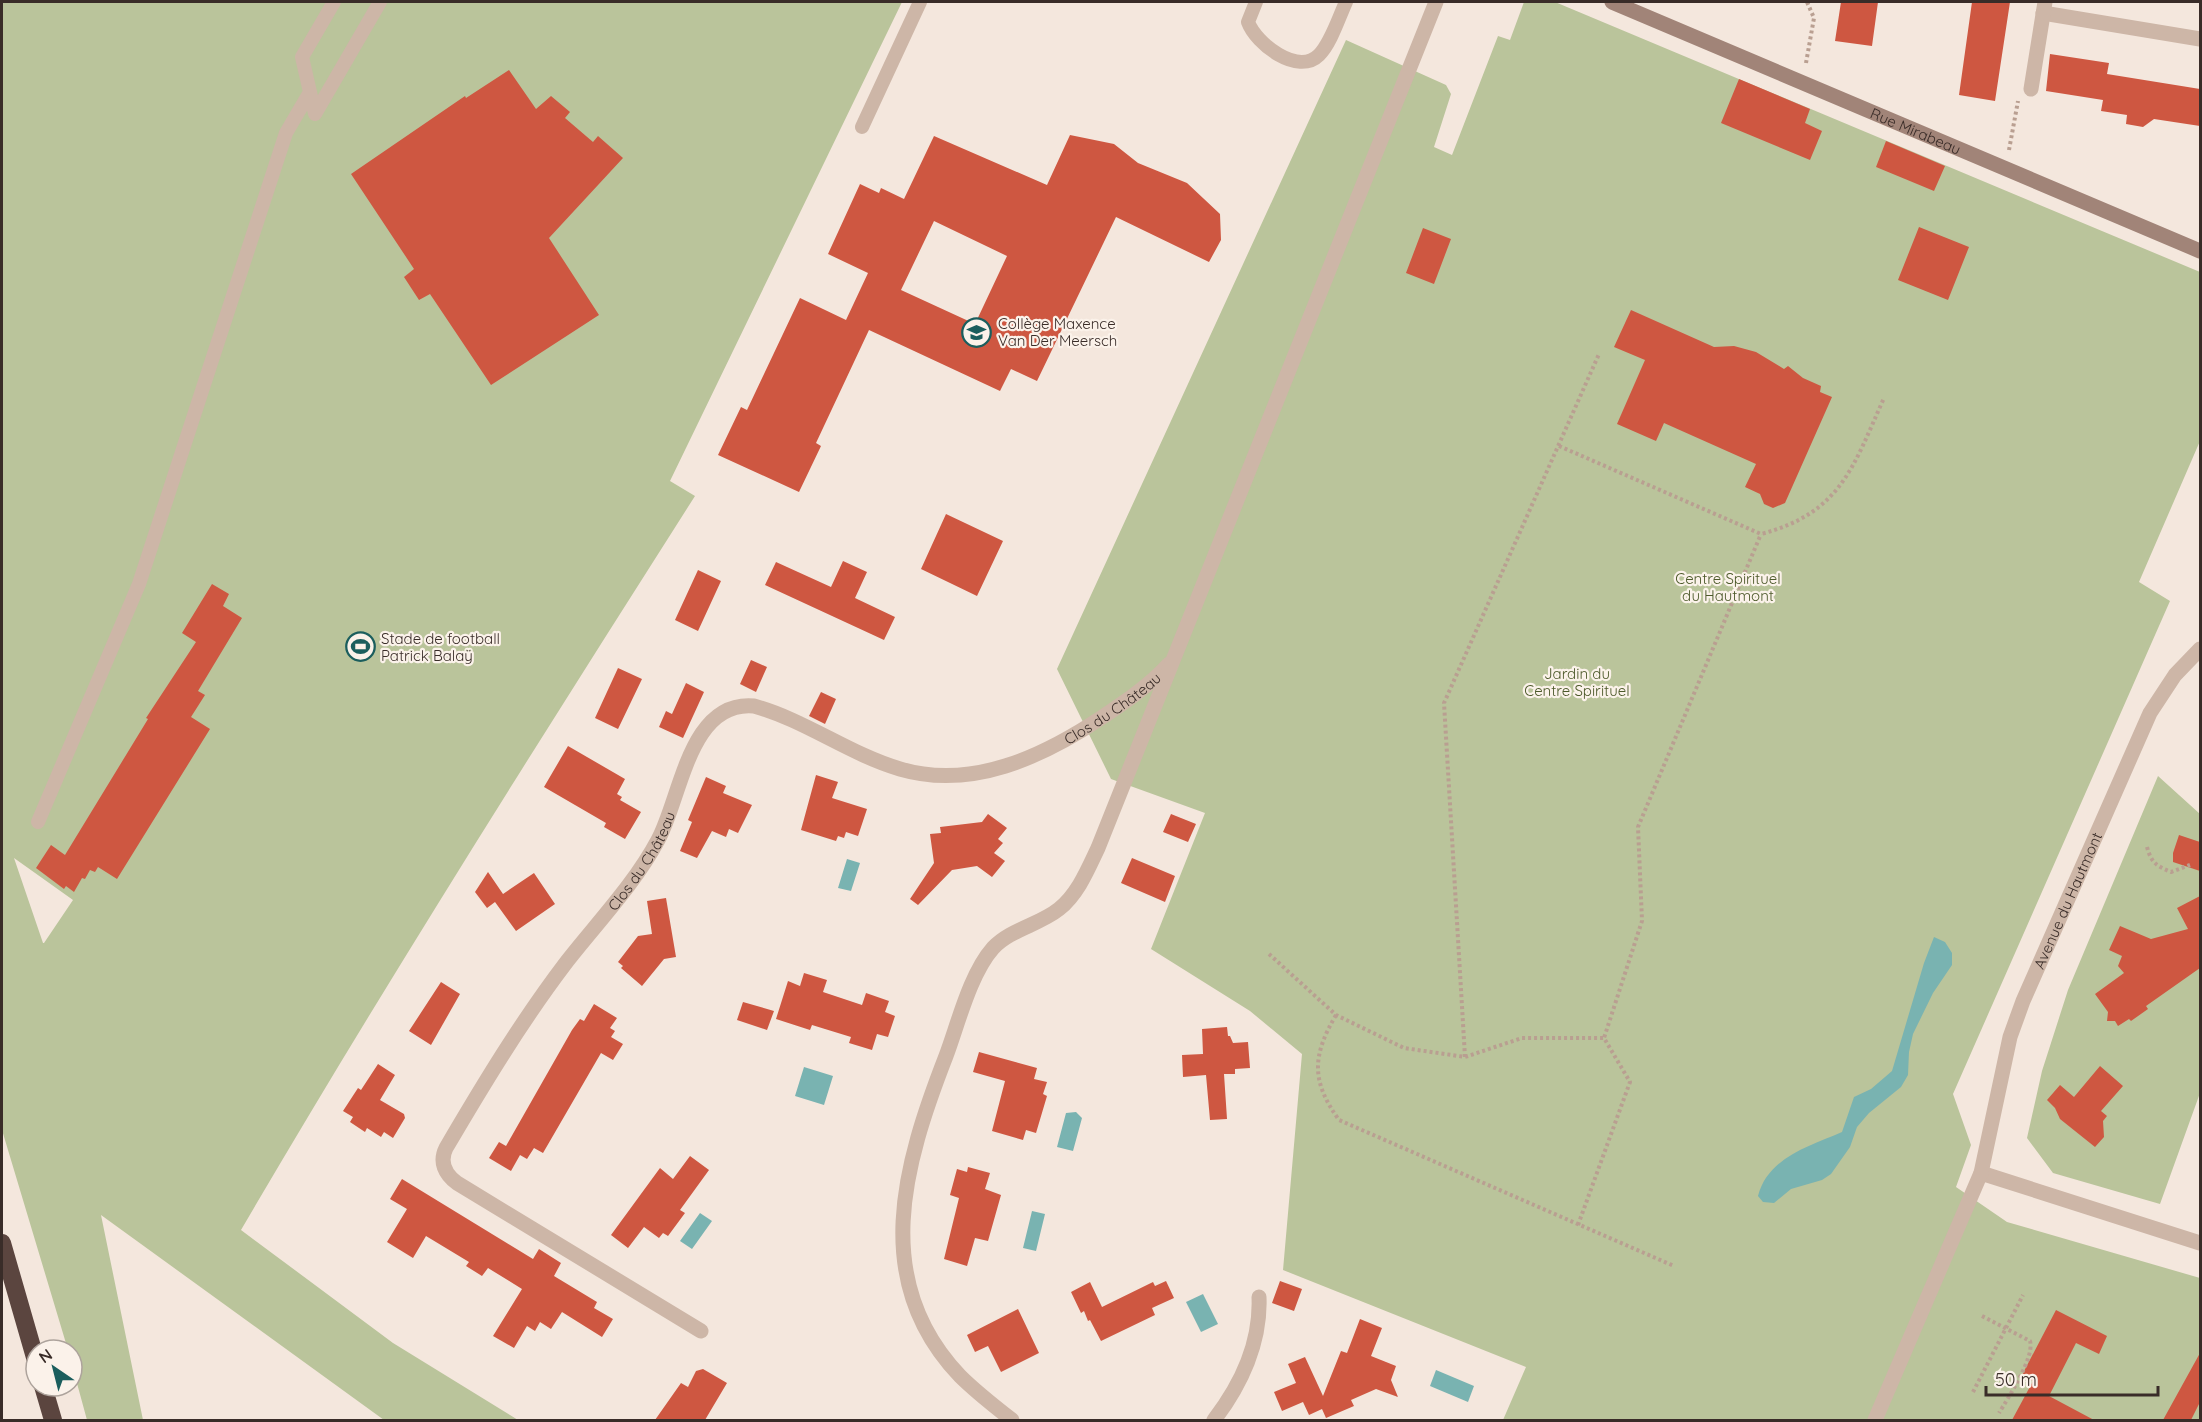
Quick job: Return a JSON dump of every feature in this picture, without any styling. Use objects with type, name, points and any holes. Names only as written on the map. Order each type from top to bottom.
[{"type":"highway","points":[[2,1243],[29,1338]]},
{"type":"highway","points":[[47,1398],[53,1420]]},
{"type":"main road","name":"Rue Mirabeau","points":[[1604,2],[1632,11]]},
{"type":"main road","name":"Rue Mirabeau","points":[[1612,2],[2200,251]]},
{"type":"street","points":[[1012,1420],[959,1375],[939,1349],[922,1317],[909,1285],[902,1253],[902,1216],[908,1172],[936,1080],[986,959],[993,949],[1010,935],[1059,910],[1079,885],[1098,848],[1436,2]]},
{"type":"street","points":[[2031,89],[2044,7],[2200,39]]},
{"type":"street","name":"Avenue du Hautmont","points":[[1875,1420],[1981,1173],[2010,1037],[2023,1001],[2150,713],[2175,675],[2200,649]]},
{"type":"street","name":"Clos du Château","points":[[701,1331],[457,1183],[447,1173],[442,1161],[446,1148],[501,1056],[550,984],[651,853],[666,824],[698,737],[715,717],[725,711],[735,707],[754,706],[899,769],[935,775],[989,771],[1025,760],[1073,736],[1136,694],[1174,657]]},
{"type":"street","points":[[1981,1173],[2200,1243]]},
{"type":"street","points":[[1214,1420],[1234,1392],[1253,1349],[1260,1315],[1258,1297]]},
{"type":"lane","points":[[334,2],[302,57],[315,114],[380,2]]},
{"type":"lane","points":[[862,127],[920,2]]},
{"type":"lane","points":[[1256,2],[1248,22],[1258,40],[1280,56],[1303,62],[1313,60],[1321,54],[1347,2]]},
{"type":"lane","points":[[38,822],[139,584],[286,133],[310,92]]},
{"type":"path","points":[[1806,63],[1814,18],[1807,2]]},
{"type":"path","points":[[2009,151],[2019,95],[2031,89]]},
{"type":"path","points":[[1465,1057],[1444,703],[1599,354]]},
{"type":"path","points":[[1559,446],[1761,534],[1790,526],[1818,510],[1849,475],[1884,398]]},
{"type":"path","points":[[1578,1225],[1630,1082],[1604,1038],[1642,921],[1638,826],[1761,534]]},
{"type":"path","points":[[2147,847],[2151,860],[2159,867],[2171,872],[2190,865]]},
{"type":"path","points":[[1269,954],[1336,1015],[1404,1048],[1465,1057],[1522,1038],[1604,1038]]},
{"type":"path","points":[[1336,1015],[1326,1032],[1316,1063],[1323,1098],[1339,1120],[1674,1266]]},
{"type":"path","points":[[1973,1392],[2023,1295]]},
{"type":"path","points":[[1982,1316],[2030,1341],[2032,1348],[2020,1376],[1999,1413]]},
{"type":"green space","points":[[2,2],[902,2],[670,481],[695,496],[408,953],[241,1230],[393,1343],[518,1420],[384,1420],[101,1215],[143,1420],[87,1420],[81,1398],[84,1398],[84,1338],[64,1338],[2,1130]],"holes":[[[14,858],[73,900],[43,943]]]},
{"type":"green space","name":"Centre Spirituel du Hautmont","points":[[1524,2],[1555,2],[2200,272],[2200,441],[2139,582],[2170,601],[1953,1094],[1971,1145],[1956,1187],[2007,1222],[2200,1278],[2200,1420],[1503,1420],[1526,1367],[1283,1270],[1302,1054],[1250,1011],[1151,949],[1205,813],[1111,779],[1057,669],[1346,40],[1446,85],[1451,94],[1434,147],[1452,155],[1498,36],[1510,40]]},
{"type":"green space","points":[[2158,776],[2200,814],[2200,1093],[2160,1204],[2053,1173],[2027,1138],[2042,1071],[2068,990]]},
{"type":"water","points":[[847,859],[860,863],[851,891],[838,888]]},
{"type":"water","points":[[1934,937],[1945,942],[1952,953],[1952,965],[1933,993],[1913,1034],[1908,1075],[1901,1087],[1869,1113],[1857,1127],[1850,1147],[1831,1174],[1822,1180],[1791,1189],[1774,1203],[1763,1202],[1758,1196],[1771,1172],[1781,1162],[1804,1148],[1842,1132],[1854,1097],[1871,1089],[1892,1071]]},
{"type":"water","points":[[804,1067],[833,1076],[824,1105],[795,1096]]},
{"type":"water","points":[[1076,1112],[1082,1118],[1073,1151],[1057,1147],[1066,1113]]},
{"type":"water","points":[[1032,1211],[1045,1214],[1036,1251],[1023,1248]]},
{"type":"water","points":[[700,1213],[712,1221],[692,1249],[680,1241]]},
{"type":"water","points":[[1203,1294],[1218,1324],[1201,1332],[1186,1302]]},
{"type":"water","points":[[1436,1370],[1474,1386],[1468,1402],[1430,1386]]},
{"type":"building","points":[[1841,2],[1878,2],[1872,46],[1835,41]]},
{"type":"building","points":[[1972,2],[2010,2],[1995,101],[1959,95]]},
{"type":"building","points":[[2050,54],[2109,63],[2107,74],[2200,89],[2200,126],[2154,119],[2143,127],[2126,124],[2127,115],[2101,111],[2103,100],[2046,91]]},
{"type":"building","points":[[509,70],[536,109],[551,96],[570,112],[565,118],[593,142],[598,136],[623,158],[549,238],[599,315],[491,385],[430,294],[419,300],[404,277],[414,269],[351,174],[465,96],[466,98]]},
{"type":"building","points":[[1739,79],[1810,109],[1805,123],[1822,131],[1810,160],[1721,123]]},
{"type":"building","points":[[1070,135],[1114,144],[1138,163],[1187,183],[1220,214],[1221,240],[1209,262],[1116,217],[1037,381],[1011,369],[1000,391],[869,330],[816,443],[821,446],[799,492],[718,455],[741,407],[747,410],[800,298],[846,320],[868,273],[828,254],[860,184],[879,193],[881,188],[904,199],[934,136],[1047,185]],"holes":[[[934,221],[1007,256],[975,324],[901,290]]]},
{"type":"building","points":[[1886,141],[1945,166],[1934,191],[1876,167]]},
{"type":"building","points":[[1919,227],[1969,247],[1948,300],[1898,280]]},
{"type":"building","points":[[1423,228],[1451,239],[1434,284],[1406,273]]},
{"type":"building","points":[[1631,310],[1714,347],[1734,346],[1756,352],[1784,369],[1788,366],[1803,378],[1821,386],[1820,392],[1832,397],[1785,503],[1773,508],[1764,504],[1760,494],[1745,487],[1756,464],[1664,423],[1656,441],[1617,424],[1645,360],[1614,347]]},
{"type":"building","points":[[946,514],[1003,541],[977,596],[921,569]]},
{"type":"building","points":[[843,561],[867,572],[855,598],[895,617],[884,640],[765,585],[776,562],[831,587]]},
{"type":"building","points":[[698,570],[721,581],[698,631],[675,620]]},
{"type":"building","points":[[212,584],[229,594],[223,606],[242,618],[198,691],[205,695],[191,717],[210,729],[117,879],[98,867],[95,872],[90,870],[85,879],[82,878],[74,892],[66,886],[64,889],[36,868],[51,845],[65,855],[148,719],[146,718],[196,642],[182,633]]},
{"type":"building","points":[[751,660],[767,667],[756,692],[740,684]]},
{"type":"building","points":[[618,668],[642,679],[618,729],[595,718]]},
{"type":"building","points":[[686,683],[704,692],[683,738],[659,727],[666,711],[672,714]]},
{"type":"building","points":[[821,692],[836,699],[825,724],[809,716]]},
{"type":"building","points":[[568,746],[625,779],[617,794],[622,797],[620,800],[641,812],[625,839],[604,827],[606,823],[544,787]]},
{"type":"building","points":[[816,775],[838,782],[832,798],[867,809],[858,836],[846,832],[844,838],[838,836],[836,841],[801,830]]},
{"type":"building","points":[[706,777],[726,786],[723,793],[752,805],[738,833],[729,829],[726,837],[712,831],[697,858],[680,851],[692,822],[688,820]]},
{"type":"building","points":[[988,814],[1007,828],[998,839],[1003,843],[994,853],[1005,861],[992,877],[977,866],[952,870],[918,905],[910,899],[934,863],[930,834],[941,833],[940,827],[982,822]]},
{"type":"building","points":[[1171,814],[1196,824],[1188,842],[1163,832]]},
{"type":"building","points":[[2179,835],[2200,842],[2200,871],[2173,862],[2173,853]]},
{"type":"building","points":[[1132,858],[1175,876],[1165,902],[1121,883]]},
{"type":"building","points":[[488,872],[503,894],[534,873],[555,904],[516,931],[495,902],[487,908],[475,892]]},
{"type":"building","points":[[2200,896],[2200,968],[2146,1006],[2148,1009],[2131,1021],[2129,1019],[2118,1026],[2115,1021],[2107,1021],[2108,1012],[2095,994],[2124,973],[2118,966],[2122,956],[2109,950],[2120,926],[2151,939],[2188,929],[2177,908]]},
{"type":"building","points":[[666,898],[676,957],[664,959],[642,986],[621,968],[623,966],[618,962],[638,936],[652,934],[647,901]]},
{"type":"building","points":[[804,973],[827,980],[823,992],[862,1005],[866,993],[889,1001],[885,1012],[895,1016],[888,1037],[877,1034],[872,1050],[849,1043],[851,1037],[812,1025],[810,1030],[776,1019],[788,981],[800,986]]},
{"type":"building","points":[[441,982],[460,994],[431,1045],[409,1031]]},
{"type":"building","points":[[743,1002],[774,1011],[767,1030],[737,1020]]},
{"type":"building","points":[[594,1004],[617,1018],[610,1028],[615,1031],[611,1037],[623,1044],[613,1060],[601,1053],[543,1153],[534,1148],[527,1159],[520,1155],[511,1171],[489,1158],[499,1142],[506,1146],[572,1030],[580,1019],[584,1021]]},
{"type":"building","points":[[1227,1027],[1228,1036],[1233,1043],[1248,1042],[1250,1068],[1235,1069],[1235,1074],[1224,1074],[1227,1119],[1210,1120],[1206,1075],[1183,1077],[1182,1055],[1203,1054],[1202,1029]]},
{"type":"building","points":[[979,1052],[1037,1068],[1034,1079],[1047,1082],[1043,1094],[1047,1096],[1036,1133],[1026,1130],[1023,1140],[992,1131],[1005,1081],[973,1072]]},
{"type":"building","points":[[378,1064],[395,1075],[380,1100],[404,1114],[405,1118],[393,1138],[384,1132],[381,1137],[367,1128],[365,1132],[350,1122],[353,1117],[343,1111],[358,1088],[361,1090]]},
{"type":"building","points":[[2100,1066],[2123,1086],[2101,1111],[2107,1116],[2103,1121],[2104,1137],[2095,1147],[2060,1119],[2055,1108],[2047,1100],[2060,1085],[2074,1097]]},
{"type":"building","points":[[690,1156],[709,1170],[680,1210],[685,1213],[668,1236],[663,1233],[659,1238],[644,1227],[628,1248],[611,1235],[660,1168],[673,1179]]},
{"type":"building","points":[[968,1167],[990,1173],[985,1189],[1001,1195],[988,1241],[975,1238],[967,1266],[944,1259],[959,1198],[950,1195],[957,1169],[967,1172]]},
{"type":"building","points":[[402,1179],[533,1259],[539,1249],[561,1263],[554,1276],[597,1302],[594,1308],[613,1319],[602,1337],[562,1312],[551,1329],[540,1322],[535,1331],[527,1326],[514,1348],[493,1336],[522,1289],[488,1268],[482,1276],[466,1266],[469,1262],[426,1236],[413,1258],[387,1242],[407,1209],[390,1199]]},
{"type":"building","points":[[1166,1281],[1174,1298],[1152,1308],[1155,1315],[1101,1341],[1084,1311],[1081,1313],[1071,1292],[1090,1282],[1102,1307],[1153,1282],[1155,1286]]},
{"type":"building","points":[[1280,1281],[1302,1289],[1294,1311],[1272,1303]]},
{"type":"building","points":[[1018,1309],[1039,1353],[1001,1372],[988,1346],[975,1352],[967,1335]]},
{"type":"building","points":[[2056,1310],[2107,1336],[2099,1354],[2076,1343],[2049,1396],[2094,1420],[2012,1420],[2033,1381],[2022,1375]]},
{"type":"building","points":[[1360,1319],[1382,1328],[1371,1356],[1396,1366],[1391,1380],[1398,1397],[1376,1389],[1351,1400],[1354,1406],[1326,1418],[1322,1409],[1309,1415],[1303,1402],[1282,1411],[1274,1392],[1296,1383],[1288,1364],[1305,1357],[1323,1396],[1341,1351],[1347,1353]]},
{"type":"building","points":[[2200,1353],[2200,1402],[2191,1420],[2163,1420]]},
{"type":"building","points":[[703,1369],[727,1383],[705,1420],[655,1420],[681,1383],[688,1387],[696,1371]]},
{"type":"place","name":"Collège Maxence Van Der Meersch","points":[[977,332]]},
{"type":"place","name":"Stade de football Patrick Balaÿ","points":[[360,647]]},
{"type":"park label","name":"Jardin du Centre Spirituel","points":[[1577,682]]}]
